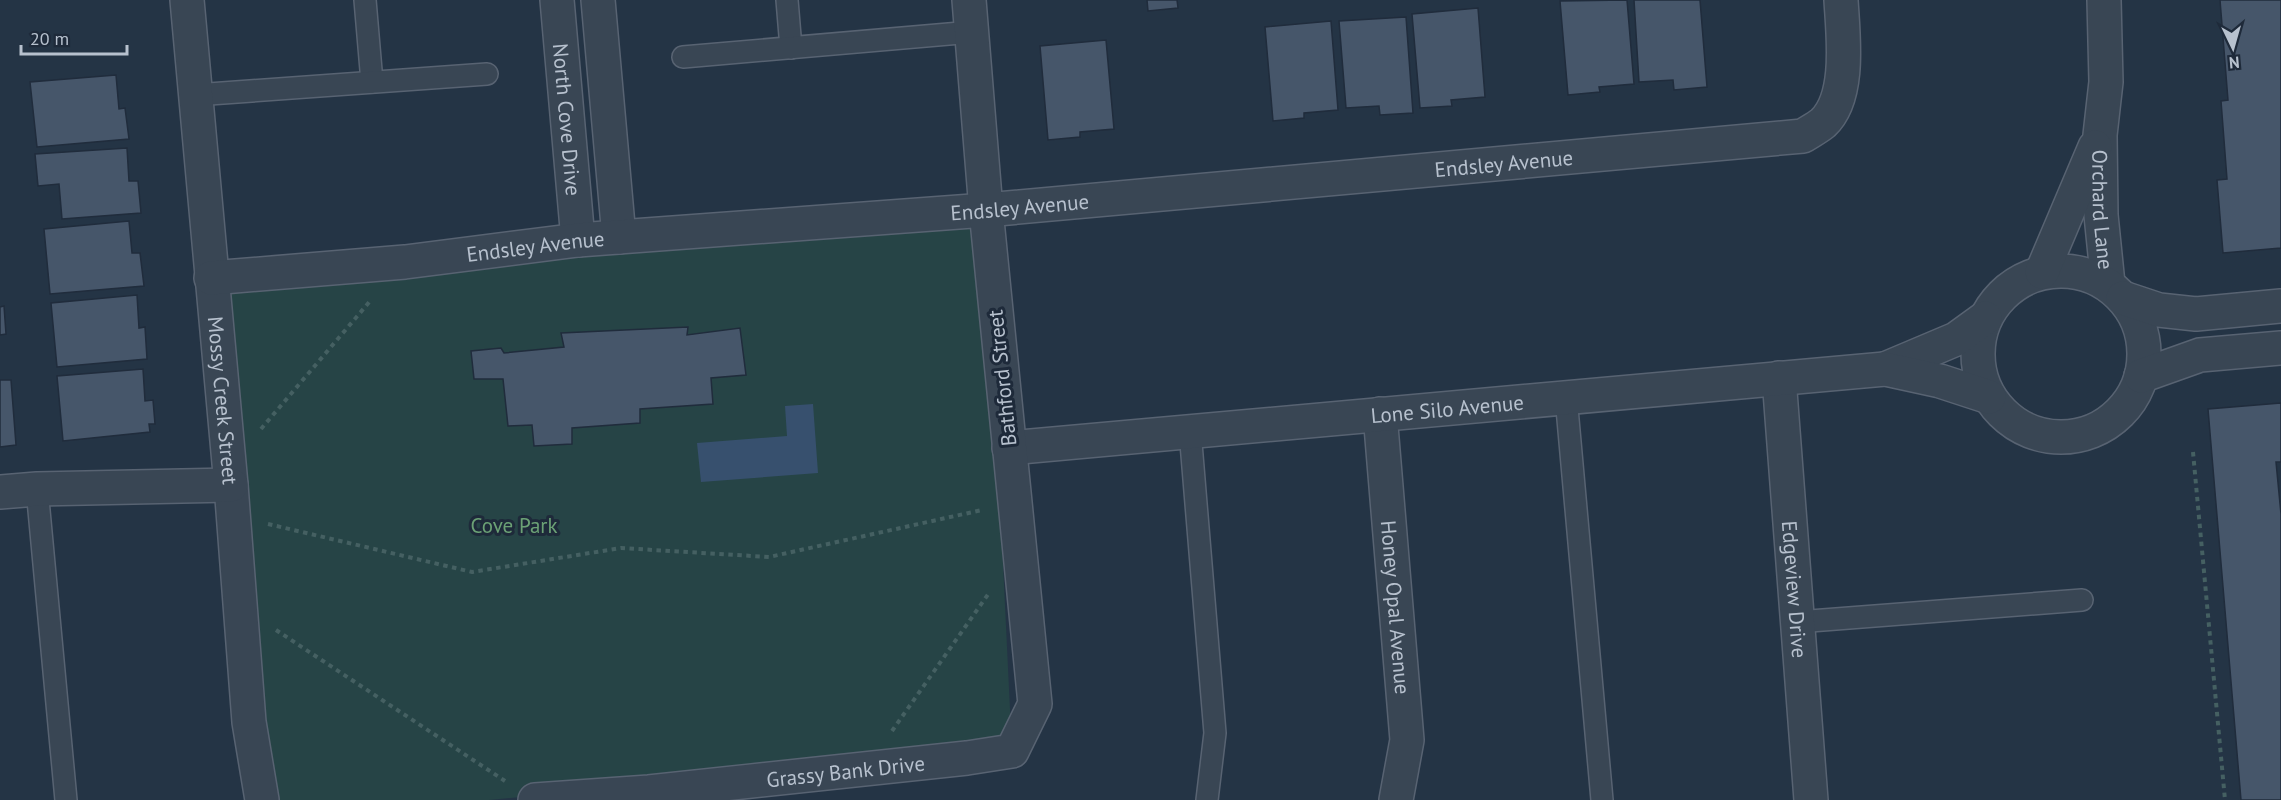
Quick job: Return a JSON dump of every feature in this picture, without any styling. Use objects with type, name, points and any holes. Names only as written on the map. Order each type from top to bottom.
[{"type":"street","name":"Mossy Creek Street","points":[[187,0],[231,489],[249,722],[262,800]]},
{"type":"street","name":"North Cove Drive","points":[[557,0],[578,240]]},
{"type":"street","name":"North Cove Drive","points":[[598,0],[620,237]]},
{"type":"street","name":"Bathford Street","points":[[969,0],[986,210],[1035,704],[1012,750]]},
{"type":"street","name":"Endsley Avenue","points":[[212,279],[405,262],[578,240],[986,210],[1803,136],[1824,122],[1841,91],[1844,37],[1840,0]]},
{"type":"street","name":"Orchard Lane","points":[[2104,0],[2106,82],[2100,135],[2101,215],[2116,291]]},
{"type":"street","name":"Orchard Lane","points":[[2042,272],[2100,135]]},
{"type":"street","points":[[2116,291],[2138,322],[2144,349],[2141,376],[2130,401],[2110,421],[2086,433],[2058,437],[2031,432],[2007,418],[1989,397],[1979,372],[1977,345],[1985,318],[2000,296],[2023,279],[2042,272],[2076,272],[2159,310],[2196,314],[2281,306]]},
{"type":"street","name":"Lone Silo Avenue","points":[[1885,369],[1956,339],[1985,318]]},
{"type":"street","points":[[2141,376],[2200,355],[2281,348]]},
{"type":"street","name":"Lone Silo Avenue","points":[[1010,448],[1885,369],[1940,381],[1989,397]]},
{"type":"street","name":"Edgeview Drive","points":[[1779,378],[1811,800]]},
{"type":"street","name":"Honey Opal Avenue","points":[[1380,414],[1407,740],[1396,800]]},
{"type":"street","points":[[0,492],[37,489],[231,489]]},
{"type":"street","name":"Grassy Bank Drive","points":[[525,794],[649,796],[1012,750]]},
{"type":"lane","points":[[365,0],[372,82]]},
{"type":"lane","points":[[787,0],[792,48]]},
{"type":"lane","points":[[683,57],[972,33]]},
{"type":"lane","points":[[195,95],[487,74]]},
{"type":"lane","points":[[1566,397],[1602,800]]},
{"type":"lane","points":[[1190,431],[1215,733],[1207,800]]},
{"type":"lane","points":[[37,489],[66,800]]},
{"type":"lane","points":[[1797,622],[2082,600]]},
{"type":"path","points":[[405,262],[231,489],[472,572],[621,548],[769,556],[1014,503]]},
{"type":"path","points":[[2193,452],[2225,800]]},
{"type":"path","points":[[865,769],[1019,549]]},
{"type":"path","points":[[239,605],[525,794]]},
{"type":"green space","name":"Cove Park","points":[[986,210],[1012,751],[489,800],[262,800],[211,279]]},
{"type":"water","points":[[813,404],[818,473],[701,482],[697,443],[787,436],[785,406]]},
{"type":"building","points":[[1147,0],[1177,0],[1178,8],[1148,11]]},
{"type":"building","points":[[1627,0],[1634,84],[1599,87],[1600,92],[1568,95],[1560,1]]},
{"type":"building","points":[[1634,0],[1700,0],[1707,87],[1674,90],[1673,80],[1639,82]]},
{"type":"building","points":[[2220,0],[2281,0],[2281,248],[2223,253],[2217,180],[2227,179],[2221,101],[2228,100]]},
{"type":"building","points":[[1478,8],[1485,97],[1451,100],[1452,106],[1420,108],[1412,14]]},
{"type":"building","points":[[1406,17],[1413,113],[1380,115],[1379,106],[1346,108],[1339,21]]},
{"type":"building","points":[[1331,21],[1338,110],[1304,113],[1304,118],[1273,121],[1265,27]]},
{"type":"building","points":[[1106,40],[1114,129],[1080,132],[1080,137],[1048,140],[1040,46]]},
{"type":"building","points":[[116,75],[119,109],[125,108],[129,139],[37,147],[30,82]]},
{"type":"building","points":[[127,148],[129,181],[138,181],[141,213],[62,219],[59,184],[38,186],[35,154]]},
{"type":"building","points":[[129,221],[132,253],[140,253],[144,286],[50,294],[44,229]]},
{"type":"building","points":[[137,295],[139,328],[145,327],[147,359],[57,367],[51,303]]},
{"type":"building","points":[[4,306],[6,334],[0,335],[0,307]]},
{"type":"building","points":[[688,327],[687,335],[740,328],[746,375],[711,378],[713,404],[640,409],[640,423],[572,428],[572,444],[534,446],[532,425],[508,426],[503,379],[474,379],[471,351],[501,348],[504,353],[564,347],[561,333]]},
{"type":"building","points":[[143,369],[145,401],[153,400],[155,424],[149,424],[150,432],[63,441],[57,376]]},
{"type":"building","points":[[0,380],[11,380],[16,445],[0,447]]},
{"type":"building","points":[[2281,403],[2281,462],[2276,462],[2281,514],[2281,800],[2241,800],[2208,409]]}]
